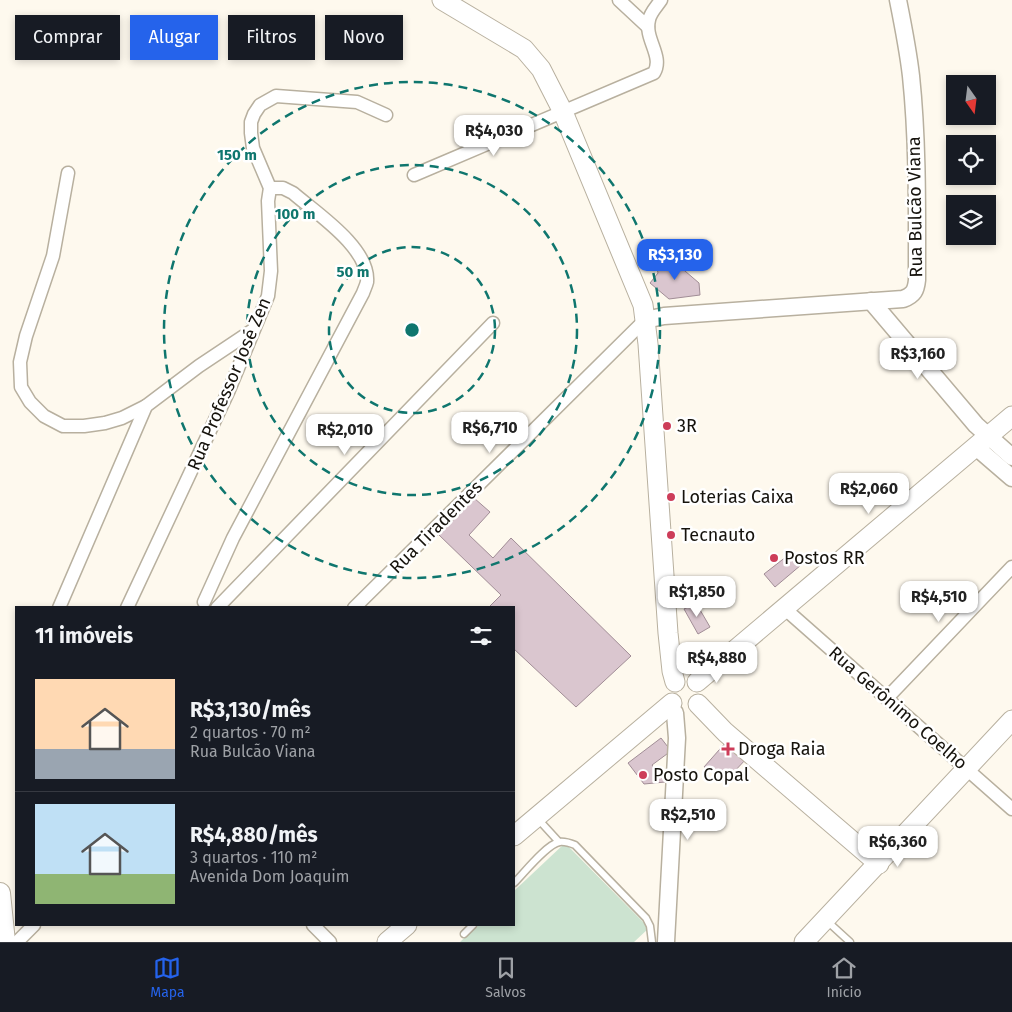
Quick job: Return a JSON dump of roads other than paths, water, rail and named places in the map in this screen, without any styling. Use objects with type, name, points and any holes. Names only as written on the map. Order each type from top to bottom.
[{"type":"main road","points":[[442,0],[524,49],[541,69],[563,112],[643,305],[668,633],[675,682]]},
{"type":"main road","points":[[697,682],[1012,416]]},
{"type":"main road","points":[[515,835],[680,707],[702,699],[702,693],[697,682],[686,678],[675,682],[670,690],[670,699],[680,707],[725,732],[878,864]]},
{"type":"main road","points":[[804,942],[1012,720]]},
{"type":"main road","points":[[0,893],[5,942]]},
{"type":"main road","points":[[387,942],[407,926]]},
{"type":"street","points":[[619,0],[648,27]]},
{"type":"street","points":[[414,176],[654,73],[657,63],[656,55],[648,35],[648,27],[649,18],[661,0]]},
{"type":"street","name":"Rua Bulcão Viana","points":[[645,320],[672,316],[903,299],[912,295],[916,289],[917,280],[913,97],[908,51],[898,0]]},
{"type":"street","name":"Rua Professor José Zen","points":[[129,606],[225,399],[268,296],[271,271],[268,202],[270,188],[254,148],[251,133],[254,114],[260,105],[276,96],[357,102],[386,115]]},
{"type":"street","points":[[68,174],[53,256],[26,336],[20,362],[21,387],[30,402],[44,416],[63,426],[84,426],[122,418],[146,406],[173,388],[199,366],[253,330]]},
{"type":"street","points":[[203,606],[232,538],[363,293],[367,282],[360,257],[347,239],[293,193],[283,188],[270,188]]},
{"type":"street","points":[[871,301],[976,425],[982,442],[1012,478]]},
{"type":"street","name":"Rua Tiradentes","points":[[356,606],[645,320]]},
{"type":"street","points":[[219,606],[494,323]]},
{"type":"street","points":[[60,606],[146,406]]},
{"type":"street","points":[[982,442],[1012,457]]},
{"type":"street","points":[[887,698],[1012,567]]},
{"type":"street","name":"Rua Gerônimo Coelho","points":[[784,608],[1012,809]]},
{"type":"street","points":[[666,942],[678,738],[675,713],[670,709],[680,707]]},
{"type":"street","points":[[17,942],[33,926]]},
{"type":"street","points":[[314,926],[330,942]]},
{"type":"lane","points":[[536,817],[559,842]]},
{"type":"lane","points":[[515,882],[551,846],[559,842],[567,842],[575,846],[646,918],[650,926],[652,942]]},
{"type":"lane","points":[[826,920],[850,942]]},
{"type":"lane","points":[[464,934],[471,926]]},
{"type":"place","name":"3R","points":[[667,426]]},
{"type":"place","name":"Loterias Caixa","points":[[671,497]]},
{"type":"place","name":"Tecnauto","points":[[671,535]]},
{"type":"place","name":"Postos RR","points":[[774,558]]},
{"type":"place","name":"Droga Raia","points":[[728,749]]},
{"type":"place","name":"Posto Copal","points":[[643,775]]}]
